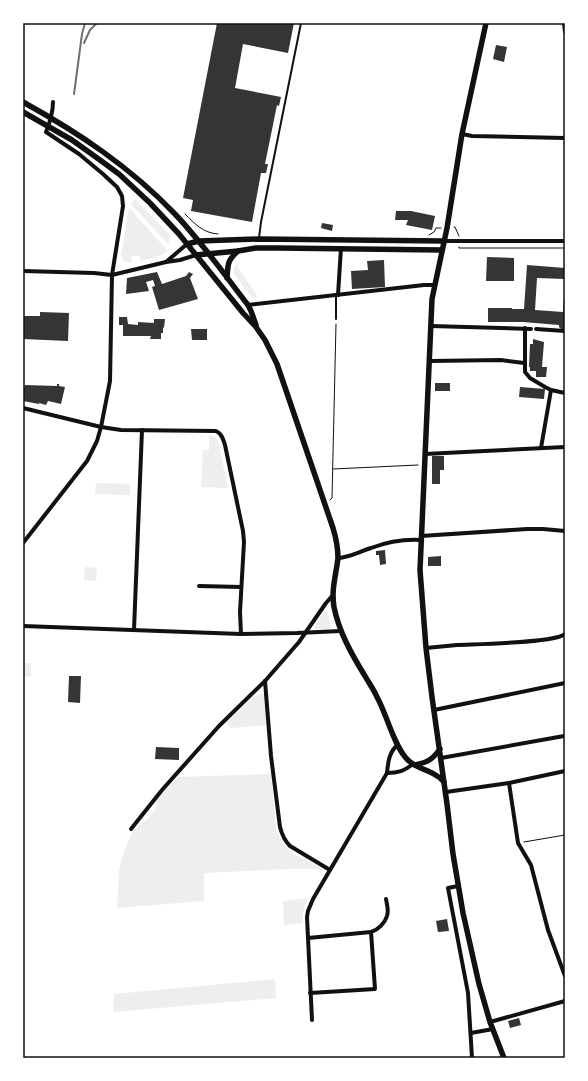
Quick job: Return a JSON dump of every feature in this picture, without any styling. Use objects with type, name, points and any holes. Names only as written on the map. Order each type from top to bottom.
[{"type":"main road","points":[[486,23],[462,134],[455,171],[453,193],[431,303],[430,361],[424,464],[420,586],[426,648],[453,854],[466,931],[490,1022],[504,1058]]},
{"type":"main road","points":[[23,102],[91,143],[143,183],[173,212],[199,241],[248,305],[256,327]]},
{"type":"main road","points":[[23,112],[72,140],[118,174],[137,191],[188,244],[242,314],[256,327],[265,340],[277,364],[335,535],[338,558],[333,595],[341,631],[356,661],[378,697],[405,757],[414,765],[438,776],[444,782]]},
{"type":"main road","points":[[188,244],[199,241],[259,239],[444,241]]},
{"type":"main road","points":[[196,255],[256,248],[442,250]]},
{"type":"main road","points":[[227,278],[229,262],[238,251]]},
{"type":"main road","points":[[414,765],[430,760],[440,749]]},
{"type":"street","points":[[564,23],[565,32]]},
{"type":"street","points":[[23,543],[87,461],[97,441],[110,381],[112,275],[123,206],[120,191],[103,174],[79,154],[46,132],[51,118],[53,102]]},
{"type":"street","points":[[462,134],[472,136],[565,138]]},
{"type":"street","points":[[444,241],[565,241]]},
{"type":"street","points":[[166,262],[188,244]]},
{"type":"street","points":[[337,295],[341,248]]},
{"type":"street","points":[[23,271],[112,275],[196,255]]},
{"type":"street","points":[[248,305],[424,285],[434,286]]},
{"type":"street","points":[[431,326],[525,328],[565,332]]},
{"type":"street","points":[[525,328],[525,372],[530,378],[551,390],[565,393]]},
{"type":"street","points":[[430,361],[502,360],[524,363]]},
{"type":"street","points":[[541,448],[551,390]]},
{"type":"street","points":[[23,408],[101,427],[121,430],[216,431],[220,433],[225,445],[243,531],[244,542],[241,634]]},
{"type":"street","points":[[134,630],[142,430]]},
{"type":"street","points":[[425,454],[565,447]]},
{"type":"street","points":[[338,558],[347,557],[370,548],[392,542],[412,539],[527,529],[565,531]]},
{"type":"street","points":[[198,586],[242,587]]},
{"type":"street","points":[[131,829],[162,790],[219,726],[265,681],[305,633],[333,595]]},
{"type":"street","points":[[23,626],[241,634],[341,631]]},
{"type":"street","points":[[426,648],[540,640],[562,636],[565,634]]},
{"type":"street","points":[[265,681],[273,771],[282,835],[290,846],[330,870]]},
{"type":"street","points":[[434,710],[565,683]]},
{"type":"street","points":[[441,758],[564,736]]},
{"type":"street","points":[[312,1020],[307,917],[308,911],[313,899],[387,773],[388,760],[394,748],[398,744]]},
{"type":"street","points":[[387,773],[397,773],[414,765]]},
{"type":"street","points":[[446,792],[509,783],[565,772]]},
{"type":"street","points":[[509,783],[518,843],[531,865],[548,930],[565,976]]},
{"type":"street","points":[[458,886],[448,888],[468,993],[472,1058]]},
{"type":"street","points":[[308,938],[376,931],[387,917],[388,910],[386,900]]},
{"type":"street","points":[[310,993],[375,989],[371,932]]},
{"type":"street","points":[[490,1022],[565,1001]]},
{"type":"street","points":[[471,1033],[493,1030]]},
{"type":"lane","points":[[259,239],[261,222],[301,23]]},
{"type":"lane","points":[[336,319],[337,295]]},
{"type":"path","points":[[459,248],[565,248]]},
{"type":"path","points":[[325,505],[332,498],[336,319]]},
{"type":"path","points":[[332,469],[424,464]]},
{"type":"path","points":[[518,843],[565,835]]},
{"type":"shaded area","points":[[135,199],[168,233],[170,236],[170,242],[168,244],[131,204]]},
{"type":"shaded area","points":[[129,208],[168,251],[152,259],[141,261],[139,255],[131,257],[132,262],[129,263],[122,260],[121,255]]},
{"type":"shaded area","points":[[239,262],[238,268],[258,297],[252,297],[234,274],[234,267]]},
{"type":"shaded area","points":[[209,435],[215,437],[218,441],[228,488],[201,487],[203,450],[209,450]]},
{"type":"shaded area","points":[[96,483],[130,484],[130,495],[95,494]]},
{"type":"shaded area","points":[[85,567],[97,568],[96,581],[84,580]]},
{"type":"shaded area","points":[[324,611],[328,614],[331,628],[316,629],[315,626]]},
{"type":"shaded area","points":[[23,663],[31,663],[31,677],[23,676]]},
{"type":"shaded area","points":[[262,693],[265,695],[268,725],[231,728],[226,723],[254,696]]},
{"type":"shaded area","points":[[271,774],[276,828],[280,838],[286,847],[296,855],[320,869],[204,873],[204,901],[117,908],[119,871],[122,857],[133,831],[149,818],[157,807],[156,801],[178,777]]},
{"type":"shaded area","points":[[308,898],[304,907],[303,923],[284,925],[283,901]]},
{"type":"shaded area","points":[[275,979],[276,998],[113,1012],[114,994]]},
{"type":"building","points":[[217,23],[294,23],[288,53],[243,44],[235,88],[281,97],[279,106],[277,105],[265,164],[268,164],[266,173],[261,173],[252,222],[191,211],[193,200],[183,198]]},
{"type":"building","points":[[496,45],[507,47],[504,62],[493,59]]},
{"type":"building","points":[[396,211],[411,211],[435,216],[432,230],[406,225],[408,220],[395,220]]},
{"type":"building","points":[[322,223],[333,225],[332,231],[321,228]]},
{"type":"building","points":[[487,257],[514,258],[514,281],[486,281]]},
{"type":"building","points":[[384,260],[385,287],[352,289],[351,271],[368,270],[367,261]]},
{"type":"building","points":[[527,265],[565,268],[565,279],[537,278],[535,310],[563,312],[565,298],[565,329],[561,329],[559,325],[523,322],[488,322],[488,308],[524,309]]},
{"type":"building","points":[[157,272],[162,284],[186,276],[189,272],[193,274],[190,278],[198,299],[159,310],[152,287],[155,286],[153,280],[146,282],[149,291],[126,294],[127,278]]},
{"type":"building","points":[[40,312],[69,313],[68,341],[23,339],[23,316],[40,316]]},
{"type":"building","points":[[119,317],[127,317],[128,324],[138,325],[138,322],[154,323],[154,319],[165,319],[161,339],[150,339],[151,336],[123,336],[123,325],[119,325]]},
{"type":"building","points":[[191,329],[207,329],[207,340],[192,340]]},
{"type":"building","points":[[533,339],[544,342],[542,367],[547,367],[546,377],[536,377],[536,371],[530,371],[530,344],[533,344]]},
{"type":"building","points":[[435,383],[450,383],[450,391],[435,391]]},
{"type":"building","points":[[57,384],[65,387],[61,404],[48,401],[46,405],[23,401],[23,391],[25,385],[57,386]]},
{"type":"building","points":[[520,387],[545,389],[544,399],[519,397]]},
{"type":"building","points":[[432,456],[444,456],[444,470],[440,470],[440,484],[432,484]]},
{"type":"building","points":[[385,550],[386,564],[380,565],[379,555],[376,555],[376,551]]},
{"type":"building","points":[[441,556],[441,566],[428,566],[428,557]]},
{"type":"building","points":[[69,676],[81,676],[80,703],[68,702]]},
{"type":"building","points":[[156,747],[179,748],[179,760],[155,759]]},
{"type":"building","points":[[447,919],[449,931],[438,932],[436,921]]},
{"type":"building","points":[[519,1018],[521,1025],[510,1028],[508,1021]]},
{"type":"railway","points":[[74,94],[82,34],[85,23]]},
{"type":"railway","points":[[84,43],[90,30],[97,23]]}]
